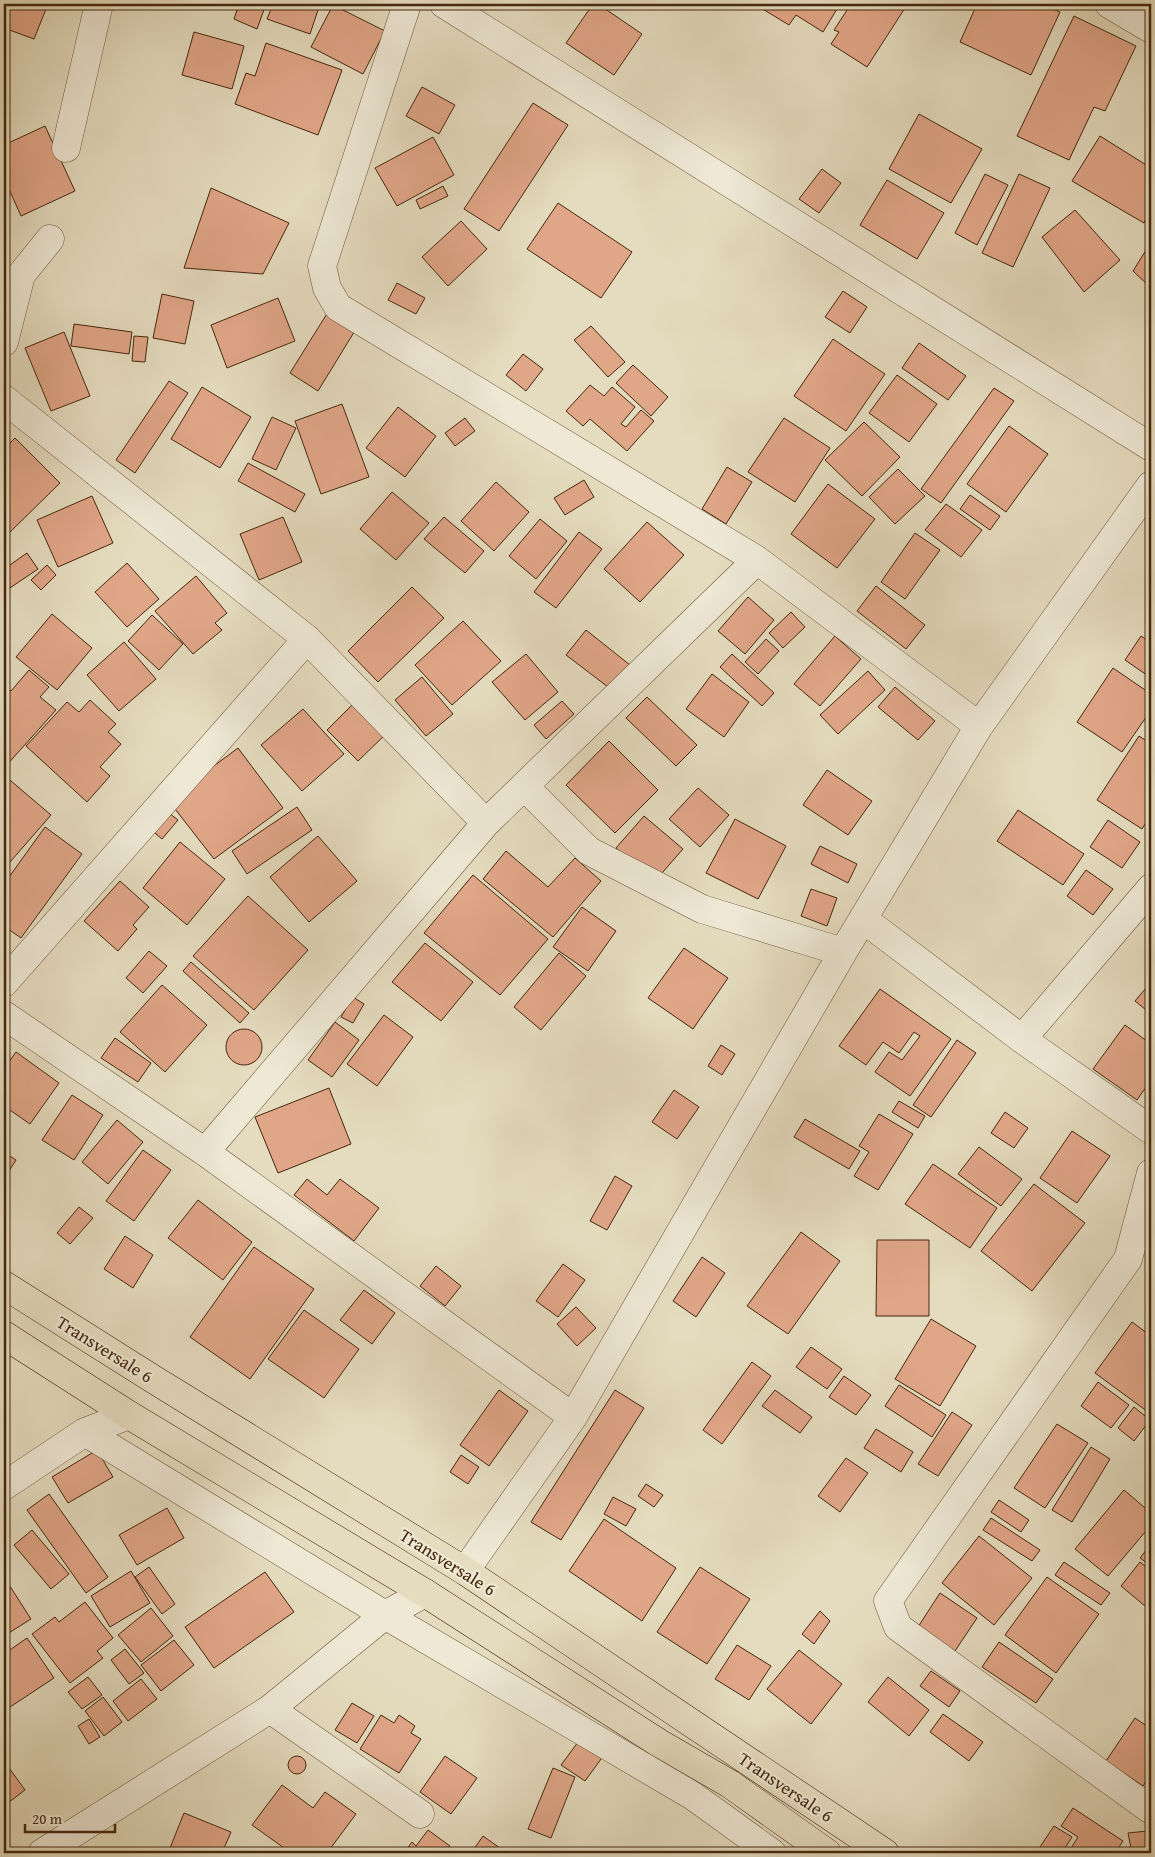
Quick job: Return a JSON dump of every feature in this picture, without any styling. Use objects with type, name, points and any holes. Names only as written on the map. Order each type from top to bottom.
[{"type":"main road","name":"Transversale 6","points":[[4,1285],[152,1379],[465,1572],[885,1853]]},
{"type":"main road","name":"Transversale 6","points":[[4,1335],[129,1415],[425,1593],[659,1743],[730,1784],[827,1853]]},
{"type":"street","points":[[66,148],[99,4]]},
{"type":"street","points":[[407,4],[322,266],[327,288],[338,307],[757,560],[979,726]]},
{"type":"street","points":[[444,4],[1151,447]]},
{"type":"street","points":[[1109,4],[1151,29]]},
{"type":"street","points":[[4,342],[21,275],[50,239]]},
{"type":"street","points":[[4,399],[307,639],[486,822]]},
{"type":"street","points":[[465,1572],[573,1417],[843,952],[979,726],[1151,484]]},
{"type":"street","points":[[205,1152],[486,822],[757,560]]},
{"type":"street","points":[[4,983],[307,639]]},
{"type":"street","points":[[524,786],[589,851],[702,909],[843,952]]},
{"type":"street","points":[[1022,1038],[1151,888]]},
{"type":"street","points":[[863,919],[1022,1038],[1151,1130]]},
{"type":"street","points":[[4,1015],[205,1152],[573,1417]]},
{"type":"street","points":[[1151,1172],[1128,1259],[888,1601],[898,1627],[1151,1810]]},
{"type":"street","points":[[4,1486],[85,1432],[129,1415]]},
{"type":"street","points":[[85,1432],[385,1615],[694,1796],[772,1853]]},
{"type":"street","points":[[42,1853],[270,1709],[385,1615],[425,1593]]},
{"type":"street","points":[[270,1709],[420,1814]]},
{"type":"street","points":[[642,1765],[659,1743]]},
{"type":"street","points":[[694,1796],[708,1772]]},
{"type":"building","points":[[4,4],[48,4],[34,39],[4,28]]},
{"type":"building","points":[[239,4],[266,4],[257,29],[234,19]]},
{"type":"building","points":[[273,4],[320,4],[310,34],[267,19]]},
{"type":"building","points":[[593,4],[598,4],[642,34],[614,75],[566,43]]},
{"type":"building","points":[[757,4],[840,4],[823,32],[796,15],[789,25]]},
{"type":"building","points":[[851,4],[898,4],[905,8],[867,67],[831,44],[839,32],[834,30]]},
{"type":"building","points":[[977,4],[1042,4],[1060,12],[1031,75],[960,42]]},
{"type":"building","points":[[333,5],[385,31],[363,74],[311,47]]},
{"type":"building","points":[[1074,16],[1136,46],[1105,111],[1094,107],[1069,160],[1017,136]]},
{"type":"building","points":[[194,32],[244,46],[232,89],[182,75]]},
{"type":"building","points":[[266,43],[342,70],[318,135],[235,104],[246,73],[255,76]]},
{"type":"building","points":[[422,87],[455,105],[439,134],[406,116]]},
{"type":"building","points":[[533,103],[568,125],[499,231],[464,209]]},
{"type":"building","points":[[919,114],[982,149],[951,203],[889,169]]},
{"type":"building","points":[[45,126],[75,191],[21,216],[4,178],[4,145]]},
{"type":"building","points":[[1100,136],[1151,168],[1151,208],[1144,223],[1072,181]]},
{"type":"building","points":[[433,137],[454,175],[397,206],[375,168]]},
{"type":"building","points":[[822,169],[841,183],[819,213],[799,199]]},
{"type":"building","points":[[985,174],[1008,185],[977,245],[955,233]]},
{"type":"building","points":[[1019,174],[1050,188],[1013,267],[982,253]]},
{"type":"building","points":[[887,180],[944,213],[917,259],[860,225]]},
{"type":"building","points":[[443,186],[448,196],[420,209],[416,200]]},
{"type":"building","points":[[211,188],[289,223],[263,274],[184,268]]},
{"type":"building","points":[[558,203],[632,252],[601,298],[527,249]]},
{"type":"building","points":[[1075,210],[1120,260],[1084,292],[1042,237]]},
{"type":"building","points":[[461,221],[487,249],[448,286],[422,257]]},
{"type":"building","points":[[1151,242],[1151,288],[1133,271]]},
{"type":"building","points":[[397,283],[425,298],[416,314],[388,300]]},
{"type":"building","points":[[843,291],[867,307],[850,333],[825,317]]},
{"type":"building","points":[[162,294],[194,301],[185,344],[153,338]]},
{"type":"building","points":[[278,298],[295,341],[227,368],[211,325]]},
{"type":"building","points":[[328,312],[356,329],[318,391],[290,373]]},
{"type":"building","points":[[74,324],[132,332],[129,354],[71,346]]},
{"type":"building","points":[[591,326],[625,362],[608,377],[574,340]]},
{"type":"building","points":[[64,332],[90,396],[51,411],[25,348]]},
{"type":"building","points":[[134,336],[148,337],[145,362],[132,361]]},
{"type":"building","points":[[833,339],[885,374],[846,431],[794,396]]},
{"type":"building","points":[[919,343],[966,376],[948,400],[902,368]]},
{"type":"building","points":[[523,354],[543,369],[526,391],[506,375]]},
{"type":"building","points":[[633,365],[668,397],[651,416],[616,383]]},
{"type":"building","points":[[897,375],[937,404],[909,442],[869,413]]},
{"type":"building","points":[[169,381],[188,393],[135,473],[116,460]]},
{"type":"building","points":[[590,385],[604,396],[612,387],[635,407],[621,424],[626,427],[641,410],[654,421],[627,451],[590,419],[583,426],[566,411]]},
{"type":"building","points":[[202,387],[251,417],[220,468],[171,439]]},
{"type":"building","points":[[994,388],[1014,401],[941,503],[921,489]]},
{"type":"building","points":[[342,404],[369,477],[321,494],[295,421]]},
{"type":"building","points":[[398,407],[436,436],[405,477],[366,448]]},
{"type":"building","points":[[272,417],[296,428],[276,470],[252,459]]},
{"type":"building","points":[[465,418],[475,431],[455,446],[445,433]]},
{"type":"building","points":[[784,418],[830,448],[795,502],[748,472]]},
{"type":"building","points":[[864,422],[900,457],[862,496],[825,460]]},
{"type":"building","points":[[1009,426],[1048,454],[1006,512],[967,484]]},
{"type":"building","points":[[15,438],[60,483],[4,538],[4,449]]},
{"type":"building","points":[[248,463],[305,494],[295,512],[238,481]]},
{"type":"building","points":[[727,467],[752,482],[726,524],[702,509]]},
{"type":"building","points":[[898,469],[925,496],[895,524],[869,497]]},
{"type":"building","points":[[584,480],[594,497],[565,515],[554,498]]},
{"type":"building","points":[[496,482],[529,512],[494,551],[461,521]]},
{"type":"building","points":[[828,484],[875,519],[837,568],[791,534]]},
{"type":"building","points":[[392,492],[429,523],[396,560],[360,529]]},
{"type":"building","points":[[970,495],[1000,516],[990,530],[960,509]]},
{"type":"building","points":[[92,496],[113,543],[58,567],[37,520]]},
{"type":"building","points":[[946,504],[982,530],[961,557],[925,530]]},
{"type":"building","points":[[283,517],[302,562],[259,580],[240,534]]},
{"type":"building","points":[[444,517],[484,551],[465,573],[424,539]]},
{"type":"building","points":[[540,519],[567,541],[536,579],[509,556]]},
{"type":"building","points":[[647,522],[684,555],[640,602],[604,569]]},
{"type":"building","points":[[579,532],[602,549],[556,608],[534,592]]},
{"type":"building","points":[[915,533],[940,550],[905,599],[881,582]]},
{"type":"building","points":[[27,553],[38,569],[4,592],[4,569]]},
{"type":"building","points":[[127,563],[159,599],[127,627],[95,592]]},
{"type":"building","points":[[47,565],[56,575],[41,590],[31,580]]},
{"type":"building","points":[[196,576],[227,613],[215,623],[222,630],[193,654],[155,611]]},
{"type":"building","points":[[876,586],[925,625],[906,649],[857,611]]},
{"type":"building","points":[[412,587],[444,618],[378,682],[348,651]]},
{"type":"building","points":[[748,597],[774,620],[745,654],[718,631]]},
{"type":"building","points":[[791,612],[805,627],[783,648],[769,633]]},
{"type":"building","points":[[52,614],[92,648],[57,690],[16,657]]},
{"type":"building","points":[[152,615],[183,644],[159,670],[128,641]]},
{"type":"building","points":[[463,621],[501,661],[452,705],[415,665]]},
{"type":"building","points":[[586,630],[630,665],[612,690],[566,655]]},
{"type":"building","points":[[835,636],[861,659],[820,706],[794,684]]},
{"type":"building","points":[[1141,636],[1151,643],[1151,678],[1125,660]]},
{"type":"building","points":[[766,639],[779,651],[758,674],[745,662]]},
{"type":"building","points":[[124,642],[156,679],[119,711],[87,675]]},
{"type":"building","points":[[526,654],[558,692],[525,720],[492,682]]},
{"type":"building","points":[[732,654],[774,693],[762,706],[720,667]]},
{"type":"building","points":[[1113,668],[1151,694],[1151,710],[1122,752],[1077,722]]},
{"type":"building","points":[[29,670],[49,687],[40,697],[56,710],[5,767],[4,684],[11,691]]},
{"type":"building","points":[[868,671],[885,690],[838,734],[820,715]]},
{"type":"building","points":[[712,674],[749,702],[724,737],[686,709]]},
{"type":"building","points":[[422,677],[453,714],[426,736],[395,700]]},
{"type":"building","points":[[895,687],[935,721],[918,740],[878,707]]},
{"type":"building","points":[[647,697],[697,745],[676,766],[626,718]]},
{"type":"building","points":[[90,700],[116,724],[108,732],[121,744],[100,767],[110,776],[87,802],[26,746],[67,702],[79,712]]},
{"type":"building","points":[[356,701],[388,732],[358,761],[327,730]]},
{"type":"building","points":[[562,701],[574,714],[546,739],[534,725]]},
{"type":"building","points":[[303,709],[344,754],[302,791],[261,745]]},
{"type":"building","points":[[1139,736],[1151,744],[1151,815],[1142,829],[1097,800]]},
{"type":"building","points":[[609,741],[658,790],[615,833],[566,785]]},
{"type":"building","points":[[238,748],[283,808],[214,859],[168,800]]},
{"type":"building","points":[[827,770],[872,801],[848,835],[803,805]]},
{"type":"building","points":[[4,775],[51,815],[4,869]]},
{"type":"building","points":[[698,788],[729,815],[700,847],[669,819]]},
{"type":"building","points":[[297,807],[312,830],[247,874],[232,851]]},
{"type":"building","points":[[165,810],[178,820],[162,839],[149,828]]},
{"type":"building","points":[[1018,810],[1084,854],[1063,885],[997,841]]},
{"type":"building","points":[[644,816],[683,849],[655,881],[616,848]]},
{"type":"building","points":[[735,819],[786,846],[758,899],[706,873]]},
{"type":"building","points":[[1108,820],[1140,842],[1122,868],[1090,847]]},
{"type":"building","points":[[45,827],[82,854],[21,938],[4,926],[4,884]]},
{"type":"building","points":[[318,836],[357,881],[309,922],[270,877]]},
{"type":"building","points":[[180,842],[225,879],[187,925],[143,888]]},
{"type":"building","points":[[820,846],[857,864],[848,883],[811,864]]},
{"type":"building","points":[[506,851],[548,887],[575,858],[601,881],[553,937],[483,879]]},
{"type":"building","points":[[1086,870],[1113,889],[1093,915],[1067,896]]},
{"type":"building","points":[[473,875],[548,939],[500,995],[424,933]]},
{"type":"building","points":[[120,881],[149,907],[133,925],[137,929],[118,951],[84,921]]},
{"type":"building","points":[[811,889],[837,898],[827,926],[801,916]]},
{"type":"building","points":[[248,896],[308,950],[254,1010],[193,956]]},
{"type":"building","points":[[582,907],[616,931],[588,971],[553,947]]},
{"type":"building","points":[[425,943],[473,982],[441,1021],[392,982]]},
{"type":"building","points":[[684,948],[728,978],[693,1029],[648,998]]},
{"type":"building","points":[[149,951],[167,966],[143,993],[126,978]]},
{"type":"building","points":[[559,953],[586,976],[541,1030],[514,1007]]},
{"type":"building","points":[[191,962],[249,1013],[240,1023],[183,971]]},
{"type":"building","points":[[1151,982],[1151,1014],[1135,1001]]},
{"type":"building","points":[[162,985],[207,1025],[165,1072],[120,1032]]},
{"type":"building","points":[[880,989],[951,1039],[910,1096],[875,1072],[889,1052],[902,1060],[920,1036],[914,1032],[899,1053],[883,1042],[866,1065],[839,1046]]},
{"type":"building","points":[[353,997],[364,1004],[353,1023],[341,1017]]},
{"type":"building","points":[[384,1015],[413,1037],[377,1086],[347,1064]]},
{"type":"building","points":[[335,1022],[359,1040],[332,1077],[308,1060]]},
{"type":"building","points":[[1125,1025],[1151,1044],[1151,1080],[1137,1100],[1093,1069]]},
{"type":"building","points":[[244,1029],[251,1030],[257,1034],[261,1040],[261,1054],[257,1060],[251,1064],[244,1065],[237,1064],[231,1060],[227,1054],[226,1047],[227,1040],[231,1034],[237,1030]]},
{"type":"building","points":[[115,1038],[151,1063],[138,1082],[101,1058]]},
{"type":"building","points":[[957,1040],[976,1053],[931,1117],[913,1105]]},
{"type":"building","points":[[721,1045],[735,1054],[722,1075],[708,1066]]},
{"type":"building","points":[[16,1052],[59,1083],[30,1124],[4,1106],[4,1069]]},
{"type":"building","points":[[329,1088],[351,1144],[278,1173],[255,1117]]},
{"type":"building","points":[[674,1090],[699,1107],[677,1139],[652,1122]]},
{"type":"building","points":[[72,1095],[103,1115],[74,1160],[42,1140]]},
{"type":"building","points":[[899,1101],[925,1116],[918,1128],[892,1112]]},
{"type":"building","points":[[1005,1112],[1028,1128],[1014,1148],[991,1133]]},
{"type":"building","points":[[879,1114],[913,1134],[878,1190],[854,1176],[869,1152],[859,1146]]},
{"type":"building","points":[[805,1119],[860,1151],[849,1169],[794,1137]]},
{"type":"building","points":[[117,1120],[143,1142],[108,1184],[82,1162]]},
{"type":"building","points":[[1072,1131],[1110,1156],[1077,1203],[1040,1178]]},
{"type":"building","points":[[979,1147],[1022,1179],[1001,1206],[958,1174]]},
{"type":"building","points":[[143,1150],[171,1170],[134,1221],[106,1201]]},
{"type":"building","points":[[4,1152],[16,1160],[4,1179]]},
{"type":"building","points":[[933,1164],[997,1208],[970,1248],[905,1204]]},
{"type":"building","points":[[615,1176],[632,1186],[607,1230],[590,1221]]},
{"type":"building","points":[[307,1179],[327,1195],[340,1179],[379,1208],[354,1241],[294,1195]]},
{"type":"building","points":[[1034,1184],[1085,1223],[1032,1291],[981,1251]]},
{"type":"building","points":[[198,1200],[252,1242],[223,1280],[168,1238]]},
{"type":"building","points":[[79,1207],[93,1218],[70,1244],[57,1233]]},
{"type":"building","points":[[801,1232],[840,1261],[788,1334],[747,1306]]},
{"type":"building","points":[[125,1236],[153,1255],[133,1288],[104,1269]]},
{"type":"building","points":[[877,1240],[929,1240],[929,1316],[876,1316]]},
{"type":"building","points":[[254,1247],[314,1289],[250,1379],[190,1337]]},
{"type":"building","points":[[702,1257],[725,1273],[696,1317],[673,1301]]},
{"type":"building","points":[[563,1264],[585,1280],[558,1317],[536,1301]]},
{"type":"building","points":[[436,1266],[461,1286],[445,1306],[420,1286]]},
{"type":"building","points":[[364,1290],[395,1313],[372,1344],[340,1320]]},
{"type":"building","points":[[576,1307],[596,1328],[577,1346],[557,1324]]},
{"type":"building","points":[[304,1310],[359,1349],[324,1398],[268,1359]]},
{"type":"building","points":[[931,1319],[976,1346],[940,1406],[895,1379]]},
{"type":"building","points":[[1132,1322],[1151,1336],[1151,1407],[1148,1412],[1095,1373]]},
{"type":"building","points":[[811,1347],[842,1369],[827,1389],[796,1367]]},
{"type":"building","points":[[752,1362],[771,1376],[722,1444],[703,1430]]},
{"type":"building","points":[[844,1376],[871,1395],[856,1415],[829,1397]]},
{"type":"building","points":[[1098,1382],[1129,1405],[1111,1428],[1081,1406]]},
{"type":"building","points":[[899,1385],[946,1415],[932,1437],[885,1406]]},
{"type":"building","points":[[499,1390],[528,1411],[489,1466],[460,1445]]},
{"type":"building","points":[[615,1390],[644,1408],[561,1540],[531,1522]]},
{"type":"building","points":[[775,1390],[812,1417],[800,1433],[762,1406]]},
{"type":"building","points":[[1134,1407],[1150,1420],[1134,1441],[1118,1428]]},
{"type":"building","points":[[952,1412],[972,1425],[938,1476],[918,1464]]},
{"type":"building","points":[[1057,1424],[1088,1443],[1045,1508],[1014,1488]]},
{"type":"building","points":[[876,1429],[913,1452],[901,1472],[864,1448]]},
{"type":"building","points":[[1091,1447],[1110,1459],[1072,1522],[1052,1510]]},
{"type":"building","points":[[97,1450],[113,1477],[68,1503],[52,1477]]},
{"type":"building","points":[[461,1455],[479,1467],[468,1484],[450,1472]]},
{"type":"building","points":[[846,1458],[868,1473],[840,1512],[818,1496]]},
{"type":"building","points":[[646,1484],[663,1495],[654,1507],[638,1496]]},
{"type":"building","points":[[1124,1490],[1151,1513],[1151,1525],[1108,1576],[1075,1549]]},
{"type":"building","points":[[49,1494],[108,1577],[86,1593],[27,1510]]},
{"type":"building","points":[[613,1497],[636,1509],[626,1526],[604,1514]]},
{"type":"building","points":[[999,1500],[1029,1520],[1021,1532],[991,1512]]},
{"type":"building","points":[[167,1508],[184,1538],[137,1565],[119,1535]]},
{"type":"building","points":[[991,1518],[1040,1550],[1032,1561],[983,1530]]},
{"type":"building","points":[[604,1519],[676,1568],[642,1621],[569,1571]]},
{"type":"building","points":[[32,1530],[69,1574],[51,1589],[14,1545]]},
{"type":"building","points":[[979,1536],[1032,1578],[994,1625],[942,1583]]},
{"type":"building","points":[[1151,1544],[1151,1566],[1140,1558]]},
{"type":"building","points":[[1064,1562],[1110,1593],[1101,1605],[1055,1575]]},
{"type":"building","points":[[1140,1562],[1151,1571],[1151,1611],[1121,1586]]},
{"type":"building","points":[[149,1567],[175,1604],[162,1614],[135,1577]]},
{"type":"building","points":[[700,1567],[750,1599],[707,1664],[657,1632]]},
{"type":"building","points":[[131,1571],[150,1603],[110,1627],[91,1596]]},
{"type":"building","points":[[265,1572],[294,1612],[214,1668],[185,1627]]},
{"type":"building","points":[[4,1577],[31,1619],[4,1636]]},
{"type":"building","points":[[1047,1577],[1099,1614],[1056,1673],[1005,1635]]},
{"type":"building","points":[[940,1593],[977,1618],[955,1651],[918,1627]]},
{"type":"building","points":[[85,1602],[113,1638],[97,1651],[103,1658],[70,1683],[32,1634],[55,1617],[59,1622]]},
{"type":"building","points":[[151,1608],[173,1636],[141,1662],[118,1635]]},
{"type":"building","points":[[820,1611],[830,1621],[814,1644],[802,1634]]},
{"type":"building","points":[[27,1638],[54,1678],[7,1709],[4,1704],[4,1654]]},
{"type":"building","points":[[174,1640],[194,1665],[161,1691],[141,1665]]},
{"type":"building","points":[[999,1642],[1053,1679],[1036,1703],[982,1667]]},
{"type":"building","points":[[737,1645],[771,1666],[749,1700],[715,1679]]},
{"type":"building","points":[[125,1649],[144,1673],[129,1684],[111,1660]]},
{"type":"building","points":[[799,1650],[842,1684],[811,1724],[767,1689]]},
{"type":"building","points":[[931,1671],[960,1691],[949,1707],[920,1686]]},
{"type":"building","points":[[88,1677],[102,1695],[82,1709],[68,1692]]},
{"type":"building","points":[[888,1677],[929,1710],[909,1736],[868,1702]]},
{"type":"building","points":[[141,1679],[157,1699],[128,1721],[113,1701]]},
{"type":"building","points":[[103,1697],[122,1722],[104,1736],[85,1711]]},
{"type":"building","points":[[352,1703],[374,1716],[357,1743],[335,1730]]},
{"type":"building","points":[[943,1714],[983,1742],[969,1761],[930,1732]]},
{"type":"building","points":[[381,1715],[394,1723],[399,1715],[415,1726],[411,1733],[421,1739],[399,1773],[360,1749]]},
{"type":"building","points":[[1135,1718],[1151,1729],[1151,1773],[1143,1786],[1106,1761]]},
{"type":"building","points":[[89,1719],[100,1737],[89,1744],[78,1726]]},
{"type":"building","points":[[581,1738],[604,1755],[585,1781],[561,1765]]},
{"type":"building","points":[[293,1756],[301,1756],[306,1761],[304,1772],[293,1774],[288,1769],[288,1761]]},
{"type":"building","points":[[445,1756],[477,1778],[451,1814],[420,1792]]},
{"type":"building","points":[[4,1761],[25,1790],[4,1806]]},
{"type":"building","points":[[553,1768],[575,1777],[551,1838],[528,1829]]},
{"type":"building","points":[[282,1785],[313,1808],[325,1792],[356,1814],[327,1853],[291,1853],[252,1825]]},
{"type":"building","points":[[1073,1808],[1123,1841],[1115,1853],[1068,1853],[1078,1837],[1061,1826]]},
{"type":"building","points":[[184,1813],[231,1832],[222,1853],[168,1853]]},
{"type":"building","points":[[1054,1826],[1072,1837],[1062,1853],[1036,1853]]},
{"type":"building","points":[[428,1830],[450,1846],[445,1853],[404,1853],[412,1842],[416,1846]]},
{"type":"building","points":[[1147,1831],[1151,1852],[1132,1853],[1128,1833]]},
{"type":"building","points":[[483,1836],[507,1853],[471,1853]]}]
